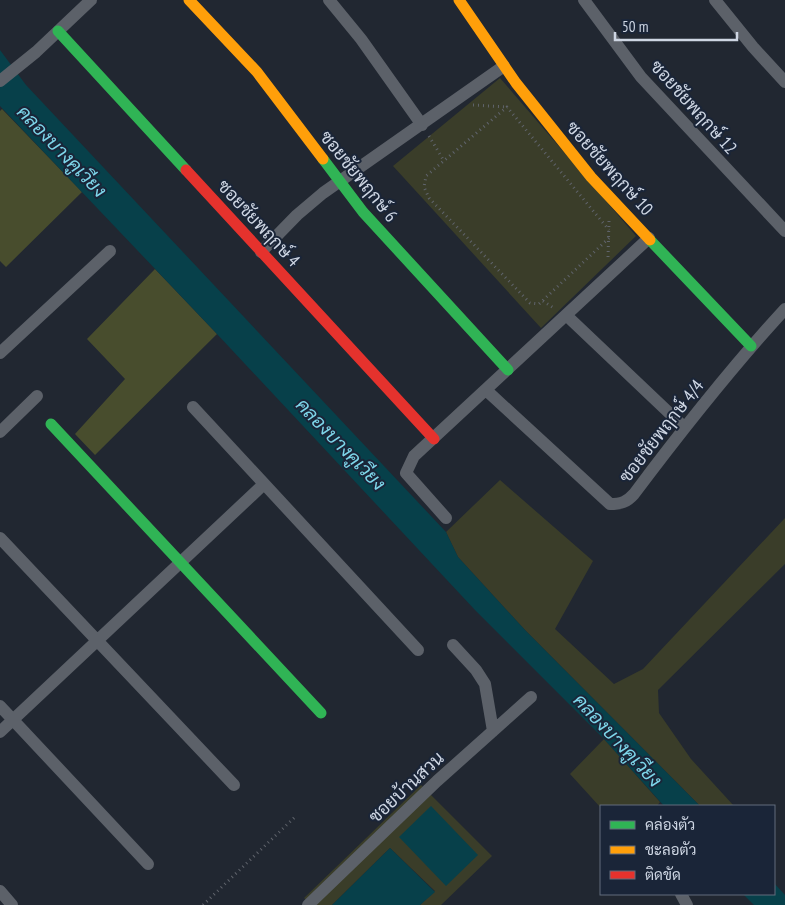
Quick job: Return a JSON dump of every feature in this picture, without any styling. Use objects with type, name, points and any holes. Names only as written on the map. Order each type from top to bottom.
[{"type":"street","points":[[0,81],[36,52],[91,0]]},
{"type":"street","name":"ซอยชัยพฤกษ์ 6","points":[[189,0],[256,72],[363,212],[508,370]]},
{"type":"street","points":[[329,0],[361,39],[422,125]]},
{"type":"street","name":"ซอยชัยพฤกษ์ 10","points":[[459,0],[504,66],[538,111],[608,195],[751,346]]},
{"type":"street","name":"ซอยชัยพฤกษ์ 12","points":[[584,0],[640,77],[785,231]]},
{"type":"street","points":[[715,0],[752,47],[785,82]]},
{"type":"street","name":"ซอยชัยพฤกษ์ 4","points":[[58,31],[434,439]]},
{"type":"street","points":[[261,252],[297,215],[323,194],[504,66]]},
{"type":"street","points":[[446,518],[406,473],[414,456],[649,238]]},
{"type":"street","points":[[0,353],[110,251]]},
{"type":"street","name":"ซอยชัยพฤกษ์ 4/4","points":[[486,390],[610,504],[628,501],[684,427],[751,346],[785,309]]},
{"type":"street","points":[[566,316],[684,427]]},
{"type":"street","points":[[0,432],[37,396]]},
{"type":"street","points":[[193,407],[418,650]]},
{"type":"street","points":[[51,424],[321,713]]},
{"type":"street","points":[[0,732],[264,484]]},
{"type":"street","points":[[0,538],[234,786]]},
{"type":"street","points":[[452,645],[476,670],[485,684],[493,731]]},
{"type":"street","name":"ซอยบ้านสวน","points":[[308,905],[437,781],[531,697]]},
{"type":"street","points":[[0,706],[148,864]]},
{"type":"street","points":[[0,891],[12,905]]},
{"type":"path","points":[[452,103],[538,111]]},
{"type":"path","points":[[507,107],[426,176],[424,187],[429,198],[530,303],[539,304],[609,238]]},
{"type":"path","points":[[507,107],[609,230]]},
{"type":"path","points":[[422,125],[444,161]]},
{"type":"path","points":[[607,277],[609,238],[608,195]]},
{"type":"path","points":[[203,905],[296,816]]},
{"type":"green space","points":[[500,78],[636,236],[541,328],[393,166]]},
{"type":"green space","points":[[2,109],[82,192],[6,267],[0,261],[0,111]]},
{"type":"green space","points":[[155,269],[217,334],[95,455],[75,434],[125,379],[87,339]]},
{"type":"green space","points":[[500,480],[593,561],[555,629],[614,684],[643,669],[785,518],[785,564],[658,690],[659,713],[691,759],[733,805],[699,805],[525,630],[458,557],[446,532]]},
{"type":"green space","points":[[604,739],[660,802],[658,805],[600,805],[600,807],[570,774]]},
{"type":"green space","points":[[421,785],[492,856],[441,905],[420,905],[435,891],[390,848],[332,905],[312,905],[304,898]]},
{"type":"water","name":"คลองบางคูเวียง","points":[[0,50],[26,85],[446,532],[458,557],[525,630],[699,805],[663,805],[604,739],[475,610],[217,334],[0,106]]},
{"type":"water","points":[[431,806],[478,855],[446,886],[399,837]]},
{"type":"water","points":[[390,848],[435,892],[420,905],[332,905]]},
{"type":"water","points":[[775,884],[785,895],[785,905],[754,905],[744,895],[775,895]]},
{"type":"traffic: fast","points":[[58,31],[186,170]]},
{"type":"traffic: fast","points":[[323,159],[363,212],[508,370]]},
{"type":"traffic: fast","points":[[650,240],[751,346]]},
{"type":"traffic: fast","points":[[51,424],[321,713]]},
{"type":"traffic: slow","points":[[189,0],[257,72],[323,159]]},
{"type":"traffic: slow","points":[[459,0],[516,83],[591,177],[650,240]]},
{"type":"traffic: jam","points":[[186,170],[434,439]]}]
